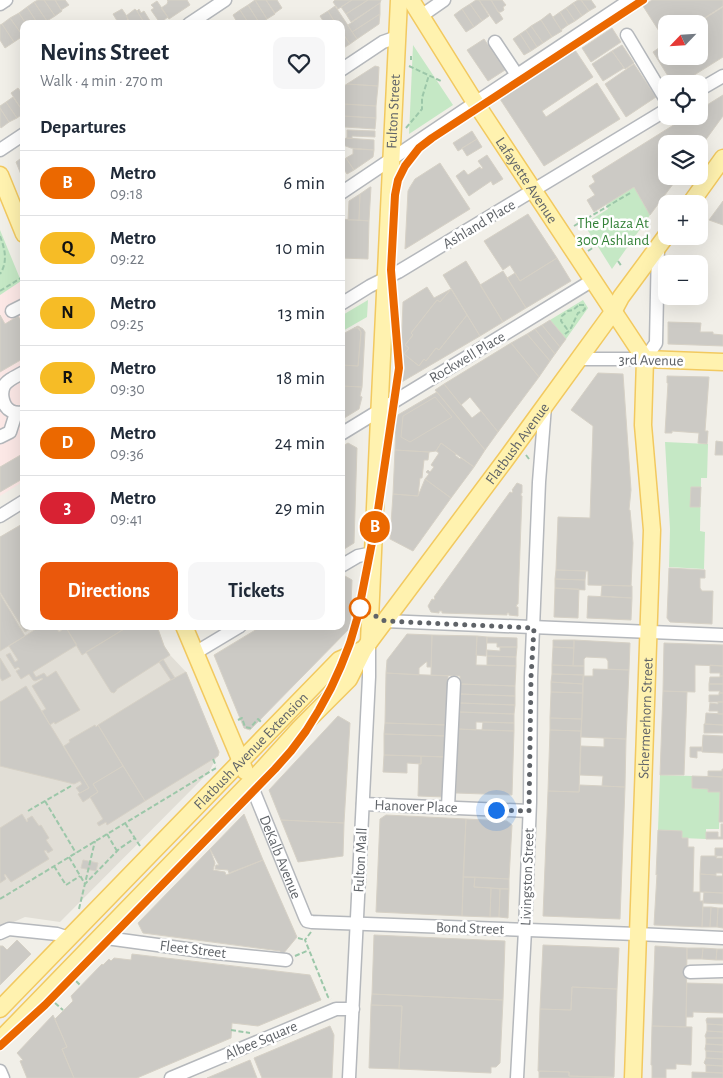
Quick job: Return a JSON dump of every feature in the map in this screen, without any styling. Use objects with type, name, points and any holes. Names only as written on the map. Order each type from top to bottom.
[{"type":"main road","name":"Fulton Street","points":[[367,645],[399,0]]},
{"type":"main road","name":"Lafayette Avenue","points":[[411,0],[475,102],[644,359]]},
{"type":"main road","points":[[696,195],[723,158]]},
{"type":"main road","points":[[0,175],[20,224]]},
{"type":"main road","name":"Flatbush Avenue","points":[[367,645],[545,406],[659,245]]},
{"type":"main road","name":"3rd Avenue","points":[[644,359],[723,362]]},
{"type":"main road","name":"Schermerhorn Street","points":[[633,1078],[652,530],[643,425],[644,359]]},
{"type":"main road","name":"DeKalb Avenue","points":[[186,630],[250,782]]},
{"type":"main road","name":"Flatbush Avenue Extension","points":[[0,1009],[339,660],[367,645]]},
{"type":"main road","name":"Flatbush Avenue Extension","points":[[0,1040],[349,679],[367,645]]},
{"type":"street","points":[[0,4],[6,0]]},
{"type":"street","points":[[196,20],[225,0]]},
{"type":"street","points":[[421,16],[444,0]]},
{"type":"street","points":[[345,190],[630,0]]},
{"type":"street","points":[[627,35],[658,87]]},
{"type":"street","points":[[345,67],[383,42],[397,37]]},
{"type":"street","points":[[495,42],[517,75]]},
{"type":"street","points":[[708,85],[723,76]]},
{"type":"street","name":"Ashland Place","points":[[345,302],[534,191],[658,115]]},
{"type":"street","points":[[0,150],[20,137]]},
{"type":"street","points":[[644,359],[656,343],[662,245]]},
{"type":"street","name":"Rockwell Place","points":[[345,432],[593,280]]},
{"type":"street","points":[[12,311],[20,307]]},
{"type":"street","name":"3rd Avenue","points":[[579,359],[644,359]]},
{"type":"street","points":[[0,437],[10,432],[20,412],[10,411],[6,406],[2,395],[2,388],[6,383],[20,374]]},
{"type":"street","name":"Livingston Street","points":[[517,1078],[525,930],[531,677],[539,482],[545,406]]},
{"type":"street","points":[[0,516],[20,504]]},
{"type":"street","points":[[345,564],[358,556],[373,552]]},
{"type":"street","points":[[385,621],[723,635]]},
{"type":"street","points":[[196,653],[233,630]]},
{"type":"street","name":"Fulton Mall","points":[[349,1078],[369,677],[367,645]]},
{"type":"street","points":[[448,808],[454,683]]},
{"type":"street","name":"DeKalb Avenue","points":[[250,782],[304,917],[308,921]]},
{"type":"street","name":"Hanover Place","points":[[363,804],[529,811]]},
{"type":"street","name":"Bond Street","points":[[308,921],[723,938]]},
{"type":"street","points":[[5,931],[57,934],[69,938]]},
{"type":"street","name":"Fleet Street","points":[[99,937],[216,953],[286,960]]},
{"type":"street","points":[[690,972],[723,971]]},
{"type":"street","name":"Albee Square","points":[[171,1078],[336,1009],[353,1009]]},
{"type":"street","points":[[0,1071],[3,1078]]},
{"type":"path","points":[[409,66],[441,81]]},
{"type":"path","points":[[406,128],[422,109],[422,98],[429,75]]},
{"type":"path","points":[[571,228],[632,192]]},
{"type":"path","points":[[0,236],[5,261],[0,274]]},
{"type":"path","points":[[586,252],[597,245]]},
{"type":"path","points":[[618,261],[622,266]]},
{"type":"path","points":[[0,291],[20,278]]},
{"type":"path","points":[[565,334],[571,328],[578,313],[585,309],[584,305],[578,305],[573,310],[562,314],[561,321],[569,329]]},
{"type":"path","points":[[526,455],[529,459]]},
{"type":"path","points":[[237,720],[242,718],[245,727],[250,728],[258,719],[261,722]]},
{"type":"path","points":[[0,899],[216,767],[213,759]]},
{"type":"path","points":[[28,811],[71,786]]},
{"type":"path","points":[[45,801],[76,853]]},
{"type":"path","points":[[124,823],[141,847]]},
{"type":"path","points":[[107,834],[117,851]]},
{"type":"path","points":[[85,884],[117,851],[135,838]]},
{"type":"path","points":[[78,910],[95,841]]},
{"type":"path","points":[[69,857],[85,884]]},
{"type":"path","points":[[54,866],[66,885],[80,876]]},
{"type":"path","points":[[305,940],[312,932],[308,921]]},
{"type":"path","points":[[298,938],[305,940]]},
{"type":"path","points":[[305,940],[328,997],[335,1000]]},
{"type":"path","points":[[286,960],[309,950]]},
{"type":"path","points":[[76,981],[81,986]]},
{"type":"path","points":[[55,1003],[63,1010]]},
{"type":"path","points":[[231,1030],[250,1032],[251,1035]]},
{"type":"shaded area","points":[[20,282],[20,484],[0,496],[0,295]]},
{"type":"shaded area","points":[[20,525],[20,630],[159,630],[170,655],[186,672],[219,752],[209,772],[60,922],[25,917],[0,928],[0,537]]},
{"type":"green space","points":[[413,45],[453,105],[409,134]]},
{"type":"green space","name":"The Plaza At 300 Ashland","points":[[634,187],[650,215],[612,269],[585,226],[608,209],[606,204]]},
{"type":"green space","points":[[0,230],[20,282],[0,295]]},
{"type":"green space","points":[[368,300],[367,317],[345,330],[345,314]]},
{"type":"green space","points":[[583,300],[588,308],[566,339],[550,320]]},
{"type":"green space","points":[[665,442],[708,444],[707,478],[701,478],[700,531],[705,532],[704,569],[669,567],[670,529]]},
{"type":"green space","points":[[660,775],[692,776],[692,788],[708,789],[709,792],[720,792],[719,829],[706,829],[706,839],[682,838],[682,831],[658,830]]},
{"type":"building","points":[[44,0],[55,16],[46,20],[34,2]]},
{"type":"building","points":[[44,0],[55,0],[62,11],[55,16]]},
{"type":"building","points":[[55,0],[65,0],[69,5],[61,10]]},
{"type":"building","points":[[167,0],[187,0],[190,5],[169,19],[161,8],[167,4]]},
{"type":"building","points":[[255,0],[267,19],[257,20],[248,5]]},
{"type":"building","points":[[255,0],[266,0],[275,14],[267,19]]},
{"type":"building","points":[[266,0],[277,0],[282,8],[275,13]]},
{"type":"building","points":[[335,0],[352,0],[338,9],[333,2]]},
{"type":"building","points":[[352,0],[368,0],[346,14],[341,7]]},
{"type":"building","points":[[368,0],[381,0],[380,3],[351,22],[346,14]]},
{"type":"building","points":[[479,0],[489,16],[482,21],[470,4]]},
{"type":"building","points":[[479,0],[491,0],[503,19],[496,24]]},
{"type":"building","points":[[491,0],[502,0],[506,5],[503,7],[504,10],[498,12]]},
{"type":"building","points":[[581,0],[589,11],[582,16],[573,3]]},
{"type":"building","points":[[581,0],[591,0],[596,7],[589,11]]},
{"type":"building","points":[[652,0],[723,0],[723,6],[708,16],[658,15],[658,29],[643,6]]},
{"type":"building","points":[[157,1],[168,17],[164,20],[158,20],[151,10],[154,8],[151,5]]},
{"type":"building","points":[[34,2],[46,20],[35,20],[27,7]]},
{"type":"building","points":[[380,3],[380,14],[352,32],[348,25]]},
{"type":"building","points":[[573,3],[582,16],[575,21],[566,8]]},
{"type":"building","points":[[470,4],[482,21],[474,27],[462,9]]},
{"type":"building","points":[[248,5],[257,20],[246,20],[240,10]]},
{"type":"building","points":[[335,6],[344,20],[334,20],[328,11]]},
{"type":"building","points":[[27,7],[35,20],[23,20],[19,13]]},
{"type":"building","points":[[723,7],[723,57],[694,75],[667,75],[661,65],[708,65],[708,16]]},
{"type":"building","points":[[566,8],[575,21],[568,25],[560,12]]},
{"type":"building","points":[[122,9],[128,18],[127,20],[117,20],[113,14]]},
{"type":"building","points":[[135,9],[143,20],[128,20],[126,16]]},
{"type":"building","points":[[139,9],[141,13],[144,11],[150,20],[143,20],[137,11]]},
{"type":"building","points":[[462,9],[474,27],[466,32],[454,15]]},
{"type":"building","points":[[240,10],[246,20],[236,20],[233,15]]},
{"type":"building","points":[[328,11],[334,20],[322,20],[320,16]]},
{"type":"building","points":[[560,12],[568,25],[561,30],[553,17]]},
{"type":"building","points":[[19,13],[23,20],[20,20],[20,32],[10,18]]},
{"type":"building","points":[[550,13],[562,31],[552,37],[541,20]]},
{"type":"building","points":[[380,14],[379,24],[357,39],[352,32]]},
{"type":"building","points":[[10,18],[20,32],[20,38],[14,42],[2,24]]},
{"type":"building","points":[[541,20],[552,37],[543,43],[531,26]]},
{"type":"building","points":[[345,21],[357,39],[350,44],[345,37]]},
{"type":"building","points":[[2,24],[14,42],[5,48],[0,40],[0,25]]},
{"type":"building","points":[[531,26],[543,43],[537,47],[526,30]]},
{"type":"building","points":[[612,28],[621,42],[591,62],[582,48]]},
{"type":"building","points":[[526,30],[537,47],[531,51],[520,34]]},
{"type":"building","points":[[520,34],[531,51],[524,55],[513,39]]},
{"type":"building","points":[[345,37],[350,44],[345,47]]},
{"type":"building","points":[[484,39],[505,70],[488,81],[467,50]]},
{"type":"building","points":[[622,45],[634,63],[625,69],[612,51]]},
{"type":"building","points":[[658,49],[658,60],[653,52]]},
{"type":"building","points":[[575,50],[593,77],[542,111],[546,117],[597,83],[620,119],[544,166],[500,99]]},
{"type":"building","points":[[612,51],[624,68],[603,81],[592,64]]},
{"type":"building","points":[[634,64],[656,97],[626,117],[605,84]]},
{"type":"building","points":[[375,66],[379,67],[378,86],[347,84]]},
{"type":"building","points":[[345,85],[378,86],[376,106],[345,104]]},
{"type":"building","points":[[18,88],[20,91],[20,107],[11,93]]},
{"type":"building","points":[[723,95],[723,116],[708,137],[708,135],[658,135],[658,185],[672,185],[665,195],[658,195],[658,204],[650,215],[634,187],[594,212],[587,200],[595,195],[589,186],[595,182],[592,176],[674,125],[708,125],[708,104]]},
{"type":"building","points":[[13,97],[20,107],[20,116],[17,118],[6,102]]},
{"type":"building","points":[[6,102],[17,118],[9,122],[0,108]]},
{"type":"building","points":[[345,104],[376,106],[376,118],[345,116]]},
{"type":"building","points":[[0,108],[9,122],[1,128],[0,126]]},
{"type":"building","points":[[345,116],[376,118],[375,129],[345,127]]},
{"type":"building","points":[[347,130],[375,131],[375,137],[352,136],[352,138],[347,138]]},
{"type":"building","points":[[472,131],[477,139],[458,151],[453,143]]},
{"type":"building","points":[[345,139],[374,140],[374,150],[345,146]]},
{"type":"building","points":[[477,139],[482,147],[467,156],[462,148]]},
{"type":"building","points":[[353,149],[374,150],[373,157],[354,170],[346,158],[353,154]]},
{"type":"building","points":[[487,155],[503,179],[493,185],[491,181],[469,196],[456,176],[464,170],[468,175],[480,167],[481,169],[483,168],[478,161]]},
{"type":"building","points":[[20,159],[20,172],[16,162]]},
{"type":"building","points":[[345,159],[354,170],[347,174],[345,171]]},
{"type":"building","points":[[440,163],[470,209],[405,249],[408,191],[415,179]]},
{"type":"building","points":[[370,187],[369,221],[359,220],[360,194]]},
{"type":"building","points":[[360,194],[359,220],[348,220],[349,201]]},
{"type":"building","points":[[723,201],[723,225],[709,220]]},
{"type":"building","points":[[528,214],[557,258],[520,281],[510,265],[503,270],[484,241]]},
{"type":"building","points":[[345,219],[369,221],[368,259],[345,258]]},
{"type":"building","points":[[557,258],[571,281],[526,308],[507,278],[515,273],[520,281]]},
{"type":"building","points":[[466,261],[503,322],[480,336],[443,275]]},
{"type":"building","points":[[503,271],[526,308],[503,322],[480,285]]},
{"type":"building","points":[[427,287],[434,298],[451,289],[440,302],[437,300],[411,333],[413,335],[405,345],[409,348],[404,354],[419,366],[424,359],[426,361],[436,348],[439,350],[467,315],[480,336],[400,383],[403,302]]},
{"type":"building","points":[[451,289],[467,315],[439,350],[436,348],[426,361],[424,359],[419,366],[404,354],[409,348],[405,345],[413,335],[411,333],[437,300],[440,302]]},
{"type":"building","points":[[0,315],[5,324],[18,316],[20,319],[20,360],[0,372]]},
{"type":"building","points":[[550,320],[566,339],[560,347],[542,325]]},
{"type":"building","points":[[668,322],[701,323],[700,332],[713,332],[713,334],[723,335],[723,346],[668,344]]},
{"type":"building","points":[[542,325],[560,347],[555,354],[535,329]]},
{"type":"building","points":[[358,326],[365,332],[362,387],[345,386],[345,365],[358,366],[361,332],[359,328],[354,328]]},
{"type":"building","points":[[357,327],[361,332],[358,366],[345,365],[345,333]]},
{"type":"building","points":[[535,329],[555,354],[550,361],[527,334]]},
{"type":"building","points":[[527,334],[550,361],[539,377],[511,343]]},
{"type":"building","points":[[511,343],[539,377],[498,432],[470,397],[461,405],[444,384]]},
{"type":"building","points":[[598,373],[623,374],[631,490],[629,510],[633,543],[631,586],[588,585],[588,571],[556,570],[558,517],[590,518],[593,426],[571,410]]},
{"type":"building","points":[[667,376],[709,377],[705,431],[708,431],[707,444],[698,443],[699,433],[672,431],[672,433],[665,433]]},
{"type":"building","points":[[444,384],[472,418],[481,411],[498,432],[485,450],[435,390]]},
{"type":"building","points":[[345,386],[362,387],[359,409],[345,418]]},
{"type":"building","points":[[437,392],[485,450],[474,467],[441,443],[436,451],[395,450],[396,416]]},
{"type":"building","points":[[435,397],[452,417],[410,442],[401,437],[403,416]]},
{"type":"building","points":[[716,441],[723,442],[723,455],[715,455]]},
{"type":"building","points":[[348,443],[357,448],[354,543],[345,549],[345,445]]},
{"type":"building","points":[[441,443],[460,459],[474,467],[451,498],[425,479],[429,474],[426,472],[428,470],[430,472],[434,467],[431,465],[439,453],[436,451]]},
{"type":"building","points":[[395,450],[429,452],[428,460],[424,460],[418,496],[393,494]]},
{"type":"building","points":[[20,455],[20,480],[0,492],[0,467]]},
{"type":"building","points":[[425,479],[451,498],[413,551],[390,539],[393,494],[418,496]]},
{"type":"building","points":[[517,483],[522,485],[518,604],[516,607],[518,607],[518,616],[509,615],[509,613],[507,615],[431,612],[428,606],[432,599],[434,600],[434,597],[510,492],[512,493]]},
{"type":"building","points":[[691,487],[701,487],[700,507],[690,507]]},
{"type":"building","points":[[20,525],[20,624],[0,592],[0,537]]},
{"type":"building","points":[[669,568],[705,570],[705,578],[700,578],[700,588],[702,591],[713,591],[712,624],[670,622],[667,618]]},
{"type":"building","points":[[556,570],[586,571],[585,580],[555,579]]},
{"type":"building","points":[[345,576],[352,580],[350,628],[250,730],[244,728],[214,655],[255,630],[345,630]]},
{"type":"building","points":[[555,579],[585,580],[585,590],[555,588]]},
{"type":"building","points":[[602,585],[632,586],[632,598],[601,596]]},
{"type":"building","points":[[555,588],[579,589],[578,618],[554,617]]},
{"type":"building","points":[[0,594],[25,636],[0,651]]},
{"type":"building","points":[[588,596],[632,598],[631,620],[587,618]]},
{"type":"building","points":[[35,630],[58,630],[59,632],[68,630],[77,645],[33,672],[36,677],[44,673],[47,677],[56,671],[80,710],[50,725],[42,711],[46,709],[32,686],[43,679],[35,681],[29,674],[21,679],[16,671],[20,669],[18,667],[15,669],[6,655],[10,653],[15,662],[18,660],[9,646]]},
{"type":"building","points":[[67,630],[123,630],[82,655]]},
{"type":"building","points":[[122,630],[158,630],[164,646],[170,655],[117,689],[114,693],[111,692],[86,652]]},
{"type":"building","points":[[407,634],[432,635],[431,667],[427,667],[426,662],[419,668],[419,675],[386,673],[387,660]]},
{"type":"building","points":[[432,635],[477,636],[476,665],[516,666],[515,686],[460,684],[460,676],[431,675]]},
{"type":"building","points":[[477,636],[487,637],[486,656],[476,655]]},
{"type":"building","points":[[487,637],[517,638],[517,647],[497,647],[497,643],[487,643]]},
{"type":"building","points":[[553,640],[574,640],[574,648],[553,647]]},
{"type":"building","points":[[574,640],[630,643],[629,670],[608,669],[606,658],[586,657],[584,659],[584,666],[573,666]]},
{"type":"building","points":[[664,643],[723,645],[723,666],[695,665],[695,692],[663,691]]},
{"type":"building","points":[[500,647],[517,647],[516,657],[487,656],[487,650],[500,651]]},
{"type":"building","points":[[553,647],[574,648],[573,666],[552,665]]},
{"type":"building","points":[[487,656],[516,657],[516,666],[487,665]]},
{"type":"building","points":[[0,658],[11,676],[2,681],[0,677]]},
{"type":"building","points":[[163,659],[175,678],[171,680],[159,662]]},
{"type":"building","points":[[552,665],[584,666],[584,675],[552,674]]},
{"type":"building","points":[[710,665],[723,666],[723,676],[720,676],[720,673],[710,673]]},
{"type":"building","points":[[593,669],[629,670],[626,739],[581,737],[583,676],[593,676]]},
{"type":"building","points":[[186,672],[219,752],[218,756],[145,801],[98,725]]},
{"type":"building","points":[[386,673],[448,676],[447,725],[385,723]]},
{"type":"building","points":[[552,674],[584,675],[583,684],[551,682]]},
{"type":"building","points":[[723,676],[723,684],[709,684],[710,677]]},
{"type":"building","points":[[551,682],[583,684],[583,693],[551,692]]},
{"type":"building","points":[[460,684],[515,686],[515,696],[459,694]]},
{"type":"building","points":[[709,684],[723,684],[723,693],[719,693],[720,691],[709,691]]},
{"type":"building","points":[[26,686],[89,788],[80,793],[76,788],[82,784],[80,781],[74,784],[0,766],[0,702]]},
{"type":"building","points":[[663,691],[687,692],[684,775],[660,775]]},
{"type":"building","points":[[551,692],[583,693],[582,719],[550,718]]},
{"type":"building","points":[[719,693],[723,693],[723,702],[709,702],[709,695],[719,695]]},
{"type":"building","points":[[459,694],[515,696],[515,705],[459,703]]},
{"type":"building","points":[[718,702],[723,702],[723,714],[718,714],[718,711],[709,711],[710,703],[718,704]]},
{"type":"building","points":[[459,703],[515,705],[514,714],[459,712]]},
{"type":"building","points":[[459,712],[514,714],[514,723],[476,722],[476,730],[458,729]]},
{"type":"building","points":[[706,713],[723,714],[723,725],[705,724]]},
{"type":"building","points":[[338,716],[350,723],[344,823],[281,820],[269,790]]},
{"type":"building","points":[[550,718],[582,719],[581,731],[550,730]]},
{"type":"building","points":[[483,722],[514,723],[514,731],[482,730]]},
{"type":"building","points":[[385,723],[447,725],[446,736],[384,734]]},
{"type":"building","points":[[704,724],[723,725],[723,733],[704,733]]},
{"type":"building","points":[[95,725],[96,727],[98,725],[123,766],[93,784],[98,792],[83,802],[78,794],[89,788],[64,746],[70,742],[69,740]]},
{"type":"building","points":[[458,729],[514,731],[512,795],[456,793]]},
{"type":"building","points":[[550,730],[581,731],[579,792],[548,791]]},
{"type":"building","points":[[384,734],[446,736],[445,757],[384,755]]},
{"type":"building","points":[[703,735],[723,736],[723,753],[702,752]]},
{"type":"building","points":[[604,738],[626,739],[625,787],[602,786],[603,776],[580,775],[581,746],[604,747]]},
{"type":"building","points":[[690,747],[702,747],[702,751],[697,751],[697,758],[690,757]]},
{"type":"building","points":[[384,755],[421,756],[421,764],[407,763],[407,773],[383,772]]},
{"type":"building","points":[[421,756],[445,757],[444,797],[418,796]]},
{"type":"building","points":[[123,766],[145,801],[107,825],[106,822],[99,826],[97,823],[103,819],[90,797],[98,792],[93,784]]},
{"type":"building","points":[[722,769],[723,777],[708,776],[708,771],[722,771]]},
{"type":"building","points":[[692,776],[723,777],[723,822],[719,822],[720,792],[708,792],[708,789],[692,788]]},
{"type":"building","points":[[580,785],[625,787],[620,919],[543,916],[548,791],[579,792]]},
{"type":"building","points":[[22,814],[27,822],[27,819],[32,816],[39,826],[41,825],[49,838],[46,840],[53,850],[48,853],[46,850],[44,851],[49,859],[11,882],[5,874],[6,879],[0,883],[0,828]]},
{"type":"building","points":[[244,814],[263,860],[229,873],[228,870],[215,869],[216,865],[219,865],[210,849]]},
{"type":"building","points":[[386,815],[466,819],[462,916],[376,912],[380,819]]},
{"type":"building","points":[[466,819],[507,821],[512,825],[509,879],[463,877]]},
{"type":"building","points":[[281,820],[344,823],[343,856],[298,862]]},
{"type":"building","points":[[721,824],[723,824],[723,839],[706,839],[706,832],[718,832],[718,837],[721,837]]},
{"type":"building","points":[[658,830],[682,831],[682,838],[688,838],[688,847],[694,847],[693,892],[700,892],[700,901],[703,901],[702,927],[654,925]]},
{"type":"building","points":[[715,848],[723,848],[723,856],[715,856]]},
{"type":"building","points":[[210,849],[215,863],[213,870],[225,872],[226,875],[263,860],[297,937],[283,954],[280,951],[143,933],[138,923]]},
{"type":"building","points":[[701,856],[723,858],[723,875],[722,873],[716,873],[716,875],[700,874]]},
{"type":"building","points":[[83,860],[98,863],[96,871],[81,868]]},
{"type":"building","points":[[700,874],[723,875],[723,893],[700,892]]},
{"type":"building","points":[[463,877],[475,877],[474,887],[491,888],[490,917],[462,916]]},
{"type":"building","points":[[475,877],[509,879],[509,889],[474,887]]},
{"type":"building","points":[[491,888],[500,889],[499,917],[490,917]]},
{"type":"building","points":[[500,889],[509,889],[508,918],[499,917]]},
{"type":"building","points":[[704,892],[723,893],[723,904],[703,903]]},
{"type":"building","points":[[703,907],[711,907],[710,927],[702,927]]},
{"type":"building","points":[[711,907],[718,908],[717,927],[710,927]]},
{"type":"building","points":[[718,908],[723,908],[723,928],[717,927]]},
{"type":"building","points":[[374,935],[505,941],[503,1000],[372,994]]},
{"type":"building","points":[[17,940],[31,954],[0,985],[0,946],[7,950]]},
{"type":"building","points":[[543,945],[619,948],[617,989],[572,987],[571,1010],[540,1009]]},
{"type":"building","points":[[655,946],[687,948],[686,1027],[652,1026]]},
{"type":"building","points":[[687,948],[703,948],[702,959],[687,959]]},
{"type":"building","points":[[703,948],[717,949],[716,960],[702,959]]},
{"type":"building","points":[[717,949],[723,949],[723,960],[716,960]]},
{"type":"building","points":[[132,954],[310,975],[321,1000],[258,1026],[232,1023],[231,1038],[137,1078],[74,1078],[62,1049],[67,1047],[55,1019],[73,1001],[71,996],[102,964],[114,958],[131,960]]},
{"type":"building","points":[[687,983],[723,984],[723,1013],[693,1012],[693,1017],[686,1017]]},
{"type":"building","points":[[572,987],[617,989],[614,1077],[569,1076],[569,1072],[538,1071],[540,1009],[571,1010]]},
{"type":"building","points":[[372,994],[503,1000],[500,1063],[496,1067],[491,1067],[491,1073],[399,1069],[402,1006],[371,1005]]},
{"type":"building","points":[[371,1005],[402,1006],[399,1069],[369,1068]]},
{"type":"building","points":[[53,1015],[67,1047],[62,1049],[74,1078],[27,1078],[20,1061],[23,1060],[17,1053]]},
{"type":"building","points":[[707,1018],[723,1018],[723,1025],[707,1024]]},
{"type":"building","points":[[707,1024],[723,1025],[723,1032],[707,1031]]},
{"type":"building","points":[[330,1026],[334,1035],[332,1078],[262,1078],[254,1058]]},
{"type":"building","points":[[652,1026],[692,1027],[691,1065],[676,1064],[676,1069],[666,1069],[666,1078],[652,1078]]},
{"type":"building","points":[[707,1031],[723,1032],[723,1038],[706,1038]]},
{"type":"building","points":[[706,1038],[723,1038],[723,1045],[706,1044]]},
{"type":"building","points":[[706,1044],[723,1045],[723,1052],[706,1051]]},
{"type":"building","points":[[706,1051],[723,1052],[723,1059],[706,1058]]},
{"type":"building","points":[[706,1058],[723,1059],[723,1066],[706,1065],[704,1063]]},
{"type":"building","points":[[250,1060],[257,1078],[207,1078]]},
{"type":"building","points":[[706,1065],[723,1066],[723,1073],[706,1072]]},
{"type":"building","points":[[539,1071],[569,1072],[569,1076],[614,1078],[539,1078]]},
{"type":"building","points":[[692,1072],[723,1073],[723,1078],[692,1078]]},
{"type":"metro line","name":"B","points":[[0,1046],[45,1005],[275,769],[306,731],[331,688],[350,643],[357,619],[377,517],[399,368],[391,270],[395,195],[398,180],[405,166],[419,148],[432,138],[643,0]]},
{"type":"route","points":[[360,608],[385,621],[534,628],[531,677],[529,811],[496,810]]}]
